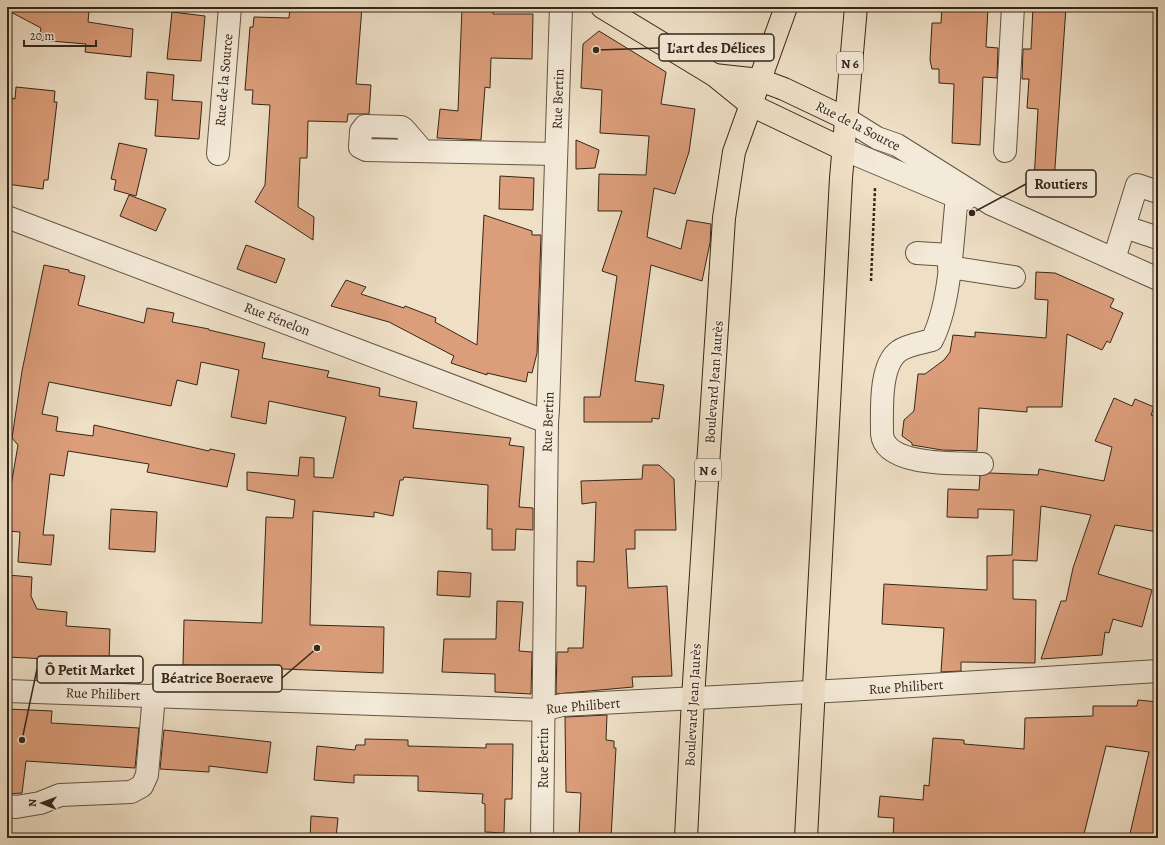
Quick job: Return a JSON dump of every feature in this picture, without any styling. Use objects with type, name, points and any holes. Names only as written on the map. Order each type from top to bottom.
[{"type":"main road","name":"Rue de la Source","points":[[602,7],[714,75],[751,105],[843,149]]},
{"type":"main road","name":"Boulevard Jean Jaurès","points":[[686,838],[693,698],[724,218],[734,152],[786,7]]},
{"type":"main road","name":"N 6","points":[[806,838],[812,692],[843,149],[856,7]]},
{"type":"main road","name":"Rue de la Source","points":[[714,75],[760,80],[784,88],[845,118]]},
{"type":"street","name":"Rue de la Source","points":[[218,154],[230,7]]},
{"type":"street","name":"Rue Bertin","points":[[542,838],[547,422],[561,7]]},
{"type":"street","points":[[1005,151],[1013,7]]},
{"type":"street","name":"Rue de la Source","points":[[845,118],[877,138],[897,146],[991,204],[1158,279]]},
{"type":"street","name":"Rue de la Source","points":[[843,149],[957,197],[991,204]]},
{"type":"street","points":[[423,151],[556,154]]},
{"type":"street","points":[[1114,259],[1137,185],[1158,192]]},
{"type":"street","points":[[957,197],[945,300],[938,328],[932,340],[900,350],[890,358],[886,370],[882,441],[886,446],[899,454],[915,459],[945,463],[982,464]]},
{"type":"street","name":"Rue Fénelon","points":[[7,217],[547,422]]},
{"type":"street","points":[[1125,227],[1158,238]]},
{"type":"street","points":[[917,253],[1014,277]]},
{"type":"street","name":"Rue Philibert","points":[[7,691],[543,710],[562,705],[812,692],[1158,671]]},
{"type":"street","points":[[7,806],[16,808],[40,803],[60,795],[131,792],[142,786],[147,775],[154,696]]},
{"type":"path","points":[[871,281],[876,163]]},
{"type":"building","points":[[7,7],[48,7],[89,11],[88,22],[133,29],[131,57],[85,52],[86,44],[39,40],[41,28],[7,10]]},
{"type":"building","points":[[290,7],[362,7],[356,84],[371,85],[369,114],[348,114],[347,122],[308,121],[307,158],[300,158],[298,207],[314,217],[313,240],[255,202],[265,185],[270,105],[252,104],[253,90],[245,90],[250,27],[253,27],[254,17],[289,18]]},
{"type":"building","points":[[462,7],[494,7],[493,14],[533,14],[532,59],[491,58],[490,88],[485,87],[481,140],[437,138],[440,109],[458,111]]},
{"type":"building","points":[[942,7],[988,7],[986,47],[998,48],[997,78],[983,77],[980,145],[952,143],[954,84],[939,83],[939,69],[932,69],[930,60],[932,23],[941,23]]},
{"type":"building","points":[[1033,7],[1066,7],[1054,182],[1034,181],[1038,109],[1027,108],[1029,79],[1022,79],[1023,49],[1031,49]]},
{"type":"building","points":[[172,12],[205,16],[201,61],[167,59]]},
{"type":"building","points":[[599,31],[666,72],[661,104],[695,109],[689,152],[675,194],[654,188],[647,237],[681,249],[687,220],[711,224],[710,243],[702,281],[651,265],[635,381],[664,385],[659,419],[652,418],[652,422],[584,422],[584,397],[600,397],[617,276],[602,271],[622,211],[598,211],[599,174],[646,175],[649,136],[600,133],[602,90],[581,88],[583,44]]},
{"type":"building","points":[[147,72],[174,75],[172,100],[202,102],[199,139],[155,136],[158,100],[145,99]]},
{"type":"building","points":[[16,87],[55,91],[54,102],[57,102],[48,180],[44,180],[43,189],[7,184],[7,145],[12,98],[15,99]]},
{"type":"building","points":[[576,140],[599,150],[595,168],[576,169]]},
{"type":"building","points":[[119,143],[147,149],[136,196],[114,190],[116,180],[111,179]]},
{"type":"building","points":[[500,176],[534,178],[533,210],[499,209]]},
{"type":"building","points":[[129,195],[166,209],[156,231],[120,216]]},
{"type":"building","points":[[484,215],[532,231],[532,235],[541,235],[537,353],[532,373],[528,372],[526,382],[487,373],[487,375],[451,363],[454,356],[389,322],[331,306],[346,280],[366,287],[361,294],[404,308],[405,306],[436,318],[435,322],[477,345]]},
{"type":"building","points":[[246,245],[285,259],[276,283],[237,269]]},
{"type":"building","points":[[44,265],[69,270],[69,272],[85,276],[78,305],[144,323],[147,308],[174,313],[172,322],[209,329],[265,343],[262,358],[329,371],[327,377],[380,388],[379,396],[417,402],[413,428],[511,438],[509,445],[524,447],[519,507],[533,508],[533,530],[516,529],[515,550],[492,550],[492,529],[487,529],[488,485],[404,477],[403,480],[400,480],[393,516],[374,512],[374,517],[313,511],[310,625],[384,627],[383,673],[183,665],[184,620],[262,623],[266,517],[293,518],[295,500],[247,490],[247,472],[298,476],[300,457],[314,458],[314,477],[333,478],[346,417],[269,401],[266,424],[231,417],[239,370],[201,362],[197,385],[177,380],[171,406],[49,382],[42,414],[58,417],[56,431],[93,436],[94,425],[209,451],[210,449],[235,454],[227,487],[147,472],[149,464],[68,451],[64,476],[50,474],[43,535],[54,535],[51,565],[18,562],[20,532],[7,531],[11,486],[18,445],[12,438],[22,371]]},
{"type":"building","points":[[1036,272],[1055,273],[1114,299],[1110,307],[1123,313],[1110,343],[1107,341],[1102,350],[1067,334],[1062,407],[1027,407],[1027,412],[979,408],[977,451],[942,450],[912,445],[912,443],[902,436],[904,420],[914,411],[918,374],[925,374],[944,360],[950,352],[953,335],[975,337],[975,332],[1046,338],[1048,300],[1035,299]]},
{"type":"building","points":[[1114,398],[1132,406],[1135,399],[1154,407],[1151,415],[1158,418],[1158,532],[1115,525],[1098,574],[1152,590],[1142,627],[1113,619],[1109,633],[1105,632],[1102,655],[1041,659],[1061,601],[1066,601],[1073,568],[1091,515],[1041,506],[1037,561],[1013,560],[1013,599],[1036,600],[1035,663],[961,662],[961,671],[941,672],[944,628],[882,624],[884,584],[987,590],[987,556],[1012,555],[1014,510],[978,509],[978,518],[947,517],[948,489],[979,490],[980,476],[990,473],[1038,475],[1039,469],[1104,481],[1112,447],[1095,441]]},
{"type":"building","points":[[643,465],[659,465],[674,479],[676,530],[635,530],[635,549],[626,549],[628,588],[667,586],[672,676],[632,677],[633,687],[556,694],[557,652],[568,652],[568,648],[583,648],[586,586],[577,586],[577,561],[594,562],[596,502],[582,504],[581,481],[642,479]]},
{"type":"building","points":[[111,509],[157,512],[155,552],[109,549]]},
{"type":"building","points":[[438,571],[471,573],[470,597],[437,595]]},
{"type":"building","points":[[7,575],[32,577],[31,596],[37,609],[67,612],[66,626],[110,629],[109,662],[7,657]]},
{"type":"building","points":[[497,601],[523,602],[519,651],[532,652],[531,694],[495,692],[495,674],[442,672],[444,639],[496,639]]},
{"type":"building","points":[[1138,700],[1158,702],[1158,838],[1129,838],[1149,752],[1106,746],[1083,838],[893,838],[894,818],[878,817],[880,796],[923,800],[924,785],[929,786],[933,738],[964,740],[964,744],[1024,749],[1025,718],[1093,716],[1093,706],[1137,706]]},
{"type":"building","points":[[7,709],[52,711],[51,723],[139,728],[135,768],[26,761],[22,793],[7,794]]},
{"type":"building","points":[[607,715],[606,740],[614,741],[614,748],[616,748],[611,838],[579,838],[581,793],[566,792],[565,717]]},
{"type":"building","points":[[164,730],[271,742],[267,773],[209,766],[209,772],[160,769]]},
{"type":"building","points":[[365,739],[408,740],[408,746],[486,748],[486,744],[513,744],[512,799],[505,799],[504,833],[485,832],[485,804],[482,803],[483,794],[418,791],[418,776],[354,775],[354,783],[314,780],[317,746],[355,750],[356,745],[365,745]]},
{"type":"building","points":[[311,816],[338,818],[336,838],[310,838]]},
{"type":"place","name":"L'art des Délices","points":[[596,50]]},
{"type":"place","name":"Routiers","points":[[972,213]]},
{"type":"place","name":"Béatrice Boeraeve","points":[[317,648]]},
{"type":"place","name":"Ô Petit Market","points":[[22,740]]}]
